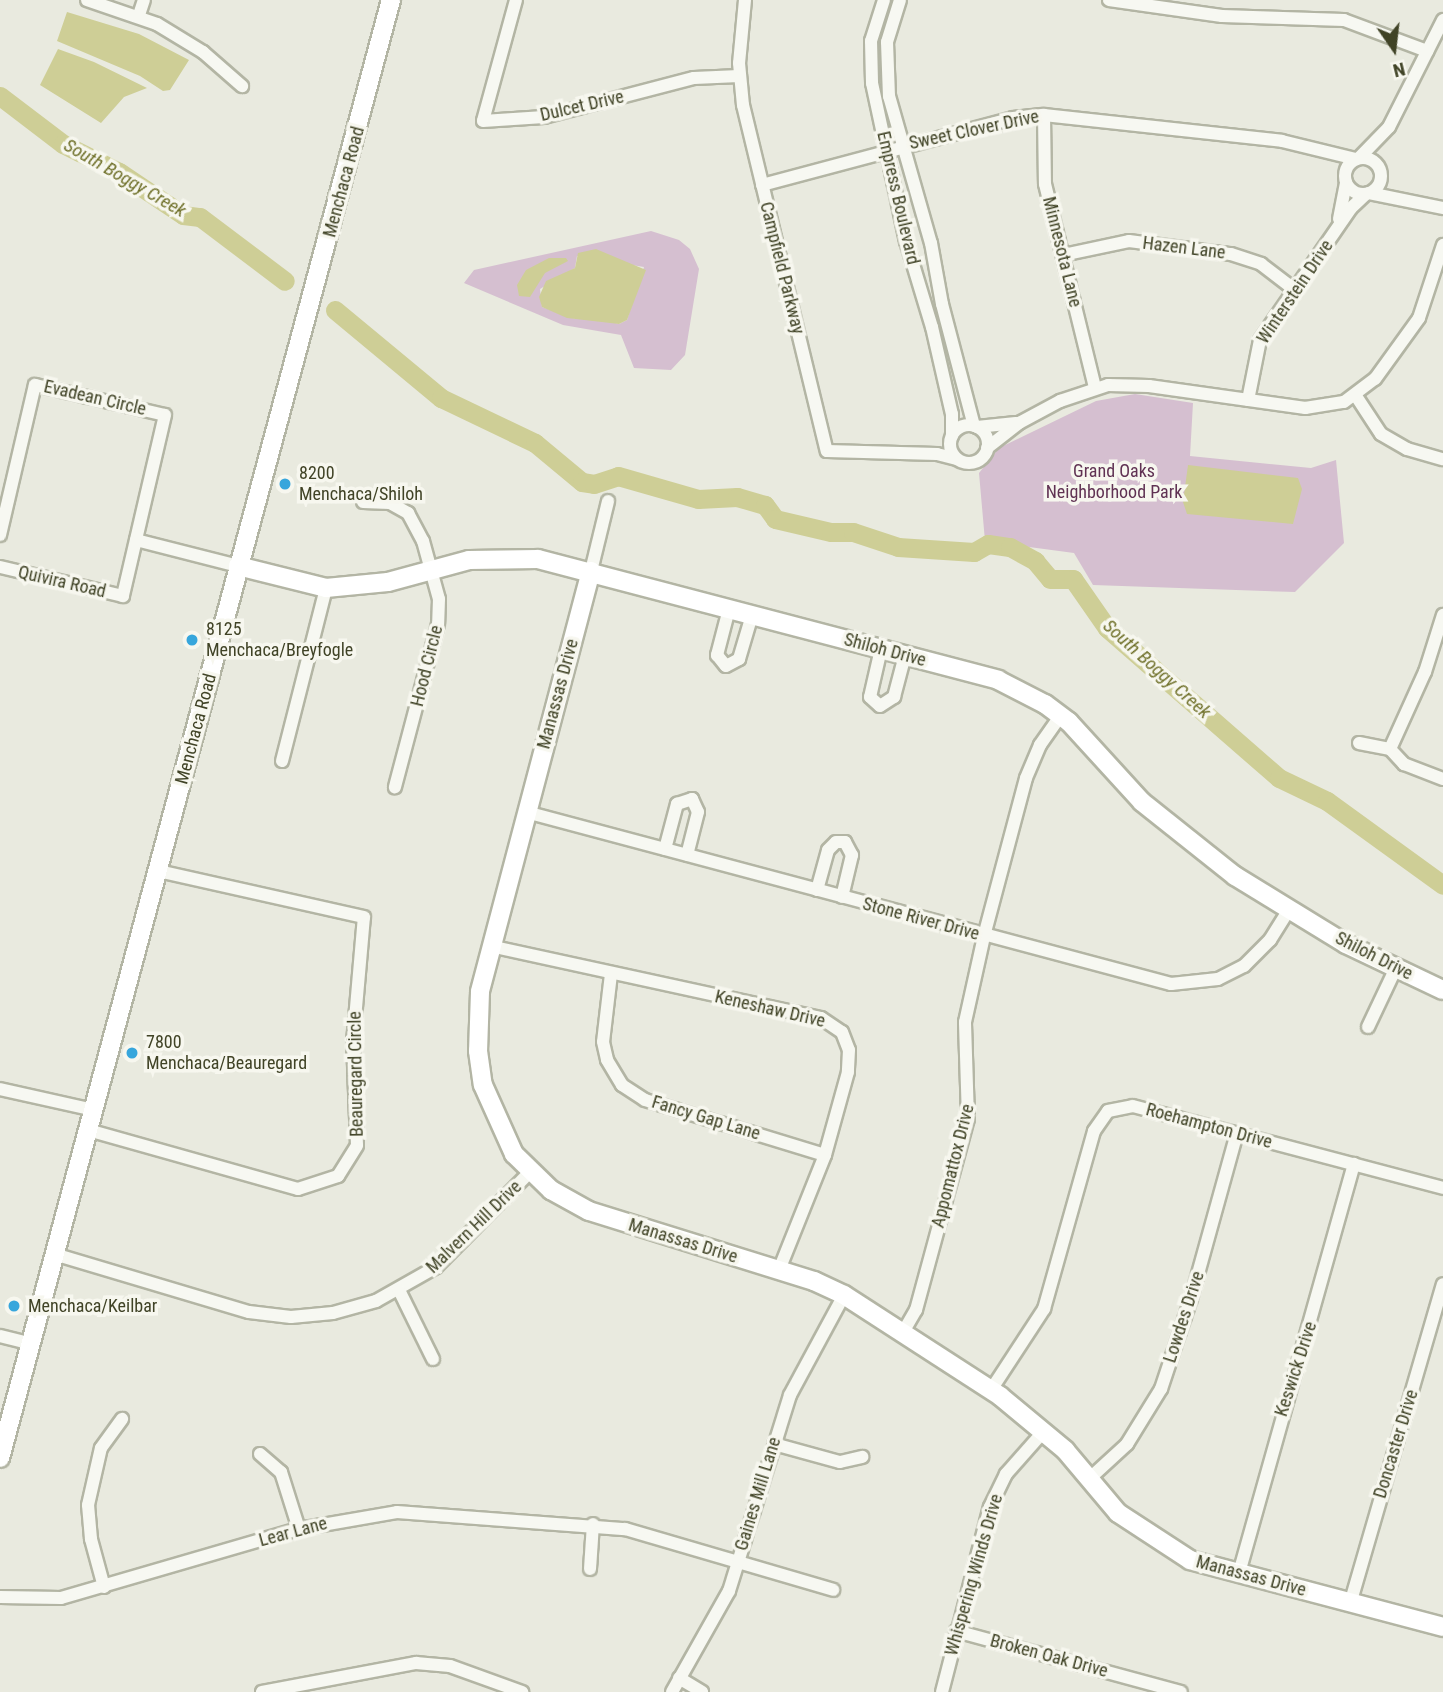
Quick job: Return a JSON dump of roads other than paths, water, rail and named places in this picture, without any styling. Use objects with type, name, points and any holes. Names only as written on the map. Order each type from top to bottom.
[{"type":"street","points":[[87,0],[139,15],[194,46],[242,86]]},
{"type":"street","points":[[139,15],[144,0]]},
{"type":"street","name":"Menchaca Road","points":[[0,1458],[391,0]]},
{"type":"street","name":"Dulcet Drive","points":[[508,0],[508,22]]},
{"type":"street","name":"Dulcet Drive","points":[[516,0],[483,121],[544,117],[694,78],[739,76]]},
{"type":"street","name":"Campfield Parkway","points":[[745,0],[739,76],[762,185],[827,451],[912,453],[957,459]]},
{"type":"street","name":"Empress Boulevard","points":[[884,0],[874,28],[870,62],[906,241],[928,308],[952,414],[952,437]]},
{"type":"street","name":"Empress Boulevard","points":[[900,0],[885,59],[901,146],[931,243],[942,304],[975,427]]},
{"type":"street","points":[[1109,0],[1344,20],[1427,51]]},
{"type":"street","points":[[1367,193],[1379,185],[1389,127],[1443,20]]},
{"type":"street","name":"Sweet Clover Drive","points":[[762,185],[901,146],[1044,115],[1282,141],[1314,151],[1357,159]]},
{"type":"street","name":"Minnesota Lane","points":[[1044,115],[1043,171],[1096,388]]},
{"type":"street","points":[[1389,127],[1347,167],[1346,181],[1354,191],[1410,199],[1443,208]]},
{"type":"street","name":"Sweet Clover Drive","points":[[1314,151],[1346,181]]},
{"type":"street","points":[[1357,159],[1370,159],[1410,199]]},
{"type":"street","name":"Winterstein Drive","points":[[1338,226],[1346,181]]},
{"type":"street","name":"Winterstein Drive","points":[[1248,400],[1256,349],[1338,226],[1367,193]]},
{"type":"street","name":"Hazen Lane","points":[[1063,255],[1129,241],[1231,254],[1261,264],[1295,290]]},
{"type":"street","points":[[1020,423],[964,426],[952,437],[951,449],[957,459],[975,462],[987,448],[1020,423],[1096,388],[1133,384],[1314,409],[1356,396],[1375,379],[1424,309],[1443,245]]},
{"type":"street","name":"Evadean Circle","points":[[0,535],[35,384],[166,415],[123,596]]},
{"type":"street","points":[[1356,396],[1381,434],[1407,449],[1443,459]]},
{"type":"street","points":[[975,427],[986,436],[987,448]]},
{"type":"street","name":"Campfield Parkway","points":[[912,453],[952,437]]},
{"type":"street","name":"Hood Circle","points":[[363,502],[390,503],[408,513],[432,569],[439,599],[438,624],[395,787]]},
{"type":"street","name":"Manassas Drive","points":[[608,502],[480,992],[480,1069],[501,1131],[530,1172],[589,1212],[779,1270],[844,1295],[991,1390],[1044,1432],[1118,1513],[1153,1539],[1190,1560],[1443,1627]]},
{"type":"street","points":[[136,540],[238,566]]},
{"type":"street","name":"Shiloh Drive","points":[[238,566],[289,582],[326,588],[388,582],[469,560],[515,557],[591,571],[1012,685],[1060,715],[1172,829],[1235,876],[1395,970],[1443,990]]},
{"type":"street","name":"Quivira Road","points":[[0,568],[123,596]]},
{"type":"street","points":[[282,761],[326,588]]},
{"type":"street","points":[[729,608],[717,655],[726,666],[739,659],[752,615]]},
{"type":"street","points":[[1390,749],[1425,672],[1443,615]]},
{"type":"street","points":[[881,649],[870,698],[880,706],[894,696],[905,655]]},
{"type":"street","name":"Appomattox Drive","points":[[902,1334],[916,1310],[968,1119],[966,1006],[1026,778],[1040,745],[1060,715]]},
{"type":"street","points":[[1359,743],[1390,749],[1404,764],[1443,779]]},
{"type":"street","points":[[665,849],[677,804],[692,799],[698,812],[687,855]]},
{"type":"street","name":"Stone River Drive","points":[[526,813],[1153,981],[1194,984],[1218,979],[1254,958],[1290,908]]},
{"type":"street","points":[[817,890],[828,850],[836,842],[845,842],[852,855],[842,897]]},
{"type":"street","name":"Beauregard Circle","points":[[88,1130],[298,1189],[338,1176],[357,1146],[353,1042],[364,917],[158,871]]},
{"type":"street","name":"Keneshaw Drive","points":[[490,946],[821,1018],[836,1025],[846,1041],[849,1060],[825,1155],[779,1270]]},
{"type":"street","points":[[1368,1027],[1395,970]]},
{"type":"street","name":"Fancy Gap Lane","points":[[611,974],[603,1042],[607,1060],[622,1085],[645,1100],[825,1155]]},
{"type":"street","points":[[0,1089],[94,1110]]},
{"type":"street","name":"Roehampton Drive","points":[[991,1390],[1044,1309],[1094,1131],[1108,1111],[1133,1106],[1443,1188]]},
{"type":"street","name":"Lowdes Drive","points":[[1089,1479],[1127,1444],[1161,1388],[1191,1299],[1237,1133]]},
{"type":"street","name":"Keswick Drive","points":[[1238,1573],[1354,1164]]},
{"type":"street","name":"Malvern Hill Drive","points":[[54,1254],[234,1309],[273,1316],[333,1313],[399,1290],[452,1253],[530,1172]]},
{"type":"street","name":"Doncaster Drive","points":[[1350,1604],[1443,1284]]},
{"type":"street","points":[[399,1290],[433,1359]]},
{"type":"street","name":"Gaines Mill Lane","points":[[671,1692],[722,1607],[796,1381],[844,1295]]},
{"type":"street","points":[[0,1336],[32,1344]]},
{"type":"street","points":[[104,1587],[91,1539],[88,1504],[101,1448],[122,1419]]},
{"type":"street","name":"Whispering Winds Drive","points":[[942,1692],[956,1631],[996,1490],[1044,1432]]},
{"type":"street","points":[[775,1444],[840,1462],[862,1457]]},
{"type":"street","points":[[260,1454],[281,1472],[299,1529]]},
{"type":"street","name":"Lear Lane","points":[[0,1597],[49,1600],[104,1587],[299,1529],[397,1512],[593,1524],[738,1561],[833,1590]]},
{"type":"street","points":[[590,1569],[593,1524]]},
{"type":"street","name":"Broken Oak Drive","points":[[956,1631],[1181,1692]]},
{"type":"street","points":[[262,1692],[317,1686],[402,1664],[434,1664],[522,1692]]},
{"type":"street","points":[[679,1678],[702,1692]]},
{"type":"waterway","name":"South Boggy Creek","points":[[0,96],[63,144],[119,172],[183,215],[200,217],[285,281]]},
{"type":"waterway","name":"South Boggy Creek","points":[[335,310],[441,398],[535,443],[582,482],[594,484],[618,476],[698,499],[737,497],[765,505],[775,519],[831,532],[853,532],[898,547],[974,552],[988,544],[1010,547],[1035,561],[1050,579],[1073,579],[1107,628],[1279,778],[1327,801],[1443,885]]},
{"type":"place","name":"8200 Menchaca/Shiloh","points":[[285,484]]},
{"type":"place","name":"8125 Menchaca/Breyfogle","points":[[192,640]]},
{"type":"place","name":"7800 Menchaca/Beauregard","points":[[132,1053]]},
{"type":"place","name":"Menchaca/Keilbar","points":[[14,1306]]},
{"type":"park label","name":"Grand Oaks Neighborhood Park","points":[[1114,482]]}]
